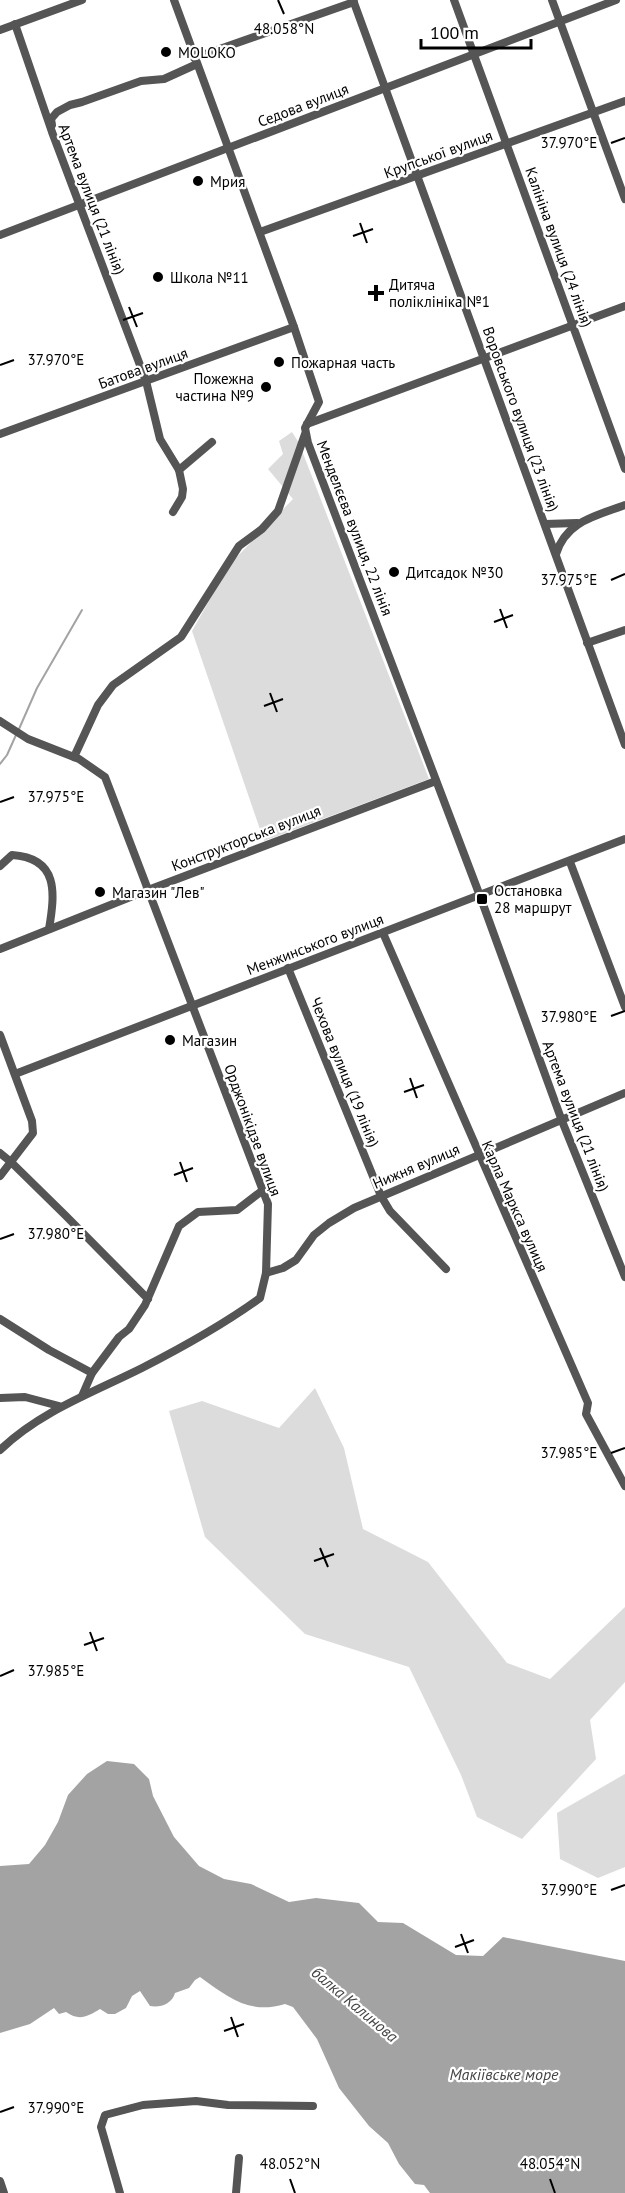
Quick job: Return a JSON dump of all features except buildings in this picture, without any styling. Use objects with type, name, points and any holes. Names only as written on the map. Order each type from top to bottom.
[{"type":"street","points":[[0,30],[82,0]]},
{"type":"street","name":"Менделєєва вулиця, 22 лінія","points":[[174,0],[260,232],[319,402],[307,424],[305,434],[480,896]]},
{"type":"street","name":"Калініна вулиця (24 лiнiя)","points":[[454,0],[625,469]]},
{"type":"street","points":[[552,0],[625,199]]},
{"type":"street","name":"Седова вулиця","points":[[0,235],[616,0]]},
{"type":"street","points":[[52,132],[51,119],[57,112],[70,105],[141,81],[164,79],[196,61],[353,1]]},
{"type":"street","name":"Воровського вулиця (23 лiнiя)","points":[[353,1],[587,643],[623,734],[625,745]]},
{"type":"street","name":"Артема вулиця (21 лiнiя)","points":[[15,24],[52,132],[146,381],[160,439],[179,470]]},
{"type":"street","name":"Крупської вулиця","points":[[260,232],[625,101]]},
{"type":"street","points":[[307,424],[625,306]]},
{"type":"street","name":"Батова вулиця","points":[[0,434],[294,327]]},
{"type":"street","points":[[74,757],[98,705],[113,685],[181,637],[239,546],[262,529],[278,511],[305,434]]},
{"type":"street","points":[[173,512],[182,497],[183,489],[179,470],[212,442]]},
{"type":"street","points":[[556,555],[560,542],[578,523],[625,505]]},
{"type":"street","points":[[545,524],[578,523]]},
{"type":"street","points":[[587,643],[625,630]]},
{"type":"street","name":"Орджонікідзе вулиця","points":[[0,721],[28,739],[74,757],[105,777],[268,1204],[266,1273],[260,1298],[217,1329],[141,1369],[59,1406],[9,1441],[0,1450]]},
{"type":"street","name":"Конструкторська вулиця","points":[[0,949],[147,890],[436,781]]},
{"type":"street","name":"Менжинського вулиця","points":[[15,1074],[625,839]]},
{"type":"street","points":[[0,866],[12,855],[28,856],[41,864],[50,877],[54,898],[49,929]]},
{"type":"street","points":[[570,862],[625,1007]]},
{"type":"street","name":"Артема вулиця (21 лiнiя)","points":[[480,896],[562,1121],[625,1277]]},
{"type":"street","name":"Карла Маркса вулиця","points":[[382,933],[588,1403],[586,1414],[625,1486]]},
{"type":"street","name":"Чехова вулиця (19 лiнiя)","points":[[288,968],[381,1196],[390,1211],[446,1269]]},
{"type":"street","points":[[0,1035],[32,1121],[33,1133],[0,1176]]},
{"type":"street","name":"Нижня вулиця","points":[[266,1273],[283,1268],[296,1260],[314,1235],[328,1223],[381,1196],[625,1093]]},
{"type":"street","points":[[0,1154],[11,1162],[148,1299]]},
{"type":"street","points":[[82,1396],[92,1373],[119,1337],[129,1329],[148,1299],[179,1226],[198,1212],[237,1210],[263,1190]]},
{"type":"street","points":[[0,1320],[92,1373]]},
{"type":"street","points":[[0,1398],[25,1397],[59,1406]]},
{"type":"street","points":[[120,2193],[101,2127],[105,2115],[143,2105],[196,2101],[228,2105],[313,2106]]},
{"type":"street","points":[[237,2193],[239,2158]]},
{"type":"street","points":[[0,2181],[4,2193]]},
{"type":"shaded area","points":[[292,432],[299,443],[429,779],[264,841],[192,631],[230,564],[293,499],[268,469],[283,454],[279,441]]},
{"type":"shaded area","points":[[315,1388],[344,1448],[363,1529],[428,1562],[507,1663],[550,1679],[625,1607],[625,1682],[590,1720],[596,1759],[522,1839],[477,1817],[461,1775],[409,1667],[305,1634],[205,1537],[169,1411],[202,1401],[279,1428]]},
{"type":"shaded area","points":[[625,1774],[625,1867],[598,1878],[560,1859],[557,1813]]},
{"type":"water","name":"Макіївське море","points":[[107,1761],[134,1764],[149,1779],[153,1796],[174,1837],[199,1866],[224,1879],[251,1884],[289,1902],[316,1898],[359,1903],[378,1922],[403,1923],[456,1955],[483,1956],[503,1937],[625,1961],[625,2193],[430,2193],[424,2185],[415,2184],[399,2164],[388,2143],[369,2126],[339,2088],[317,2039],[293,2007],[285,2004],[272,2007],[250,2006],[230,1997],[200,1977],[189,1988],[175,1993],[171,2000],[162,2006],[150,2006],[140,1991],[132,1996],[126,2008],[115,2014],[108,2014],[100,2009],[87,2016],[79,2017],[66,2012],[59,2014],[54,2008],[30,2024],[0,2033],[0,1866],[29,1864],[45,1845],[58,1822],[68,1795],[87,1774]]},
{"type":"waterway","points":[[19,729],[37,688],[82,610]]},
{"type":"waterway","points":[[0,764],[16,735]]},
{"type":"place","name":"MOLOKO","points":[[166,52]]},
{"type":"place","name":"Мрия","points":[[198,181]]},
{"type":"place","name":"Школа №11","points":[[158,277]]},
{"type":"place","name":"Дитяча поліклініка №1","points":[[376,293]]},
{"type":"place","name":"Пожарная часть","points":[[279,362]]},
{"type":"place","name":"Пожежна частина №9","points":[[266,387]]},
{"type":"place","name":"Дитсадок №30","points":[[394,572]]},
{"type":"place","name":"Магазин \"Лев\"","points":[[100,892]]},
{"type":"place","name":"Остановка 28 маршрут","points":[[482,899]]},
{"type":"place","name":"Магазин","points":[[170,1040]]},
{"type":"water label","name":"балка Калинова","points":[[355,2004]]}]
